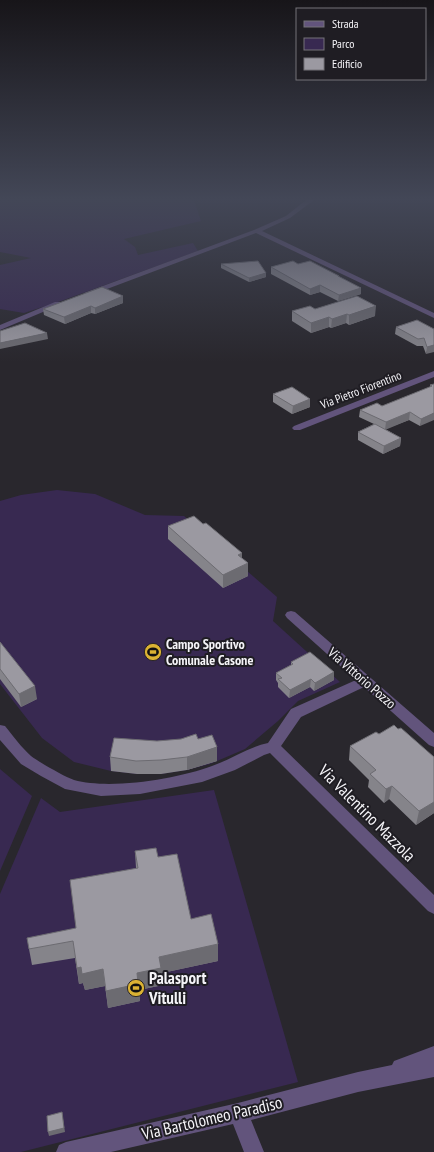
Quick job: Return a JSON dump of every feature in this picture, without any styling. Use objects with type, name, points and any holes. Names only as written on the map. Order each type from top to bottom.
[{"type":"street","points":[[82,295],[194,254]]},
{"type":"street","points":[[304,254],[434,316]]},
{"type":"street","points":[[0,328],[68,301]]},
{"type":"street","name":"Via Pietro Fiorentino","points":[[297,428],[434,374]]},
{"type":"street","name":"Via Vittorio Pozzo","points":[[291,615],[434,741]]},
{"type":"street","points":[[0,730],[26,760],[70,785],[101,790],[140,788],[202,776],[230,766],[260,750],[273,747],[296,714],[365,680]]},
{"type":"street","name":"Via Valentino Mazzola","points":[[273,747],[434,906]]},
{"type":"street","name":"Via Bartolomeo Paradiso","points":[[358,1082],[434,1056]]},
{"type":"street","name":"Via Bartolomeo Paradiso","points":[[66,1152],[238,1113],[358,1082],[434,1068]]},
{"type":"street","points":[[238,1113],[254,1152]]},
{"type":"green space","points":[[9,254],[138,254],[138,255],[190,254],[24,313],[0,309],[0,265],[31,258]]},
{"type":"green space","name":"Campo Sportivo Comunale Casone","points":[[57,490],[95,494],[145,515],[184,516],[277,597],[273,621],[340,682],[298,701],[278,721],[245,749],[210,764],[187,770],[161,774],[137,774],[111,771],[74,762],[42,738],[0,684],[0,501],[21,495]]},
{"type":"green space","points":[[0,769],[32,796],[0,871]]},
{"type":"green space","name":"Palasport Vitulli","points":[[214,790],[298,1082],[21,1152],[0,1152],[0,894],[41,798],[60,812]]},
{"type":"building","points":[[258,261],[266,273],[249,278],[221,264]]},
{"type":"building","points":[[293,261],[298,264],[310,261],[361,288],[339,295],[320,285],[310,289],[271,267]]},
{"type":"building","points":[[102,287],[123,296],[95,308],[91,306],[64,317],[43,309]]},
{"type":"building","points":[[357,296],[376,306],[349,315],[347,314],[332,319],[329,317],[311,323],[292,311],[310,306],[315,309]]},
{"type":"building","points":[[417,320],[434,329],[434,345],[427,347],[424,338],[418,339],[396,327]]},
{"type":"building","points":[[25,323],[47,333],[0,343],[0,331]]},
{"type":"building","points":[[434,384],[434,413],[421,419],[410,412],[386,422],[360,410],[377,403],[382,406]]},
{"type":"building","points":[[292,387],[310,399],[293,406],[273,394]]},
{"type":"building","points":[[375,424],[401,438],[384,446],[358,432]]},
{"type":"building","points":[[194,516],[203,524],[206,523],[242,553],[238,555],[248,563],[223,575],[168,526]]},
{"type":"building","points":[[0,642],[35,686],[19,694],[0,669]]},
{"type":"building","points":[[310,652],[334,672],[315,683],[311,679],[290,690],[278,679],[282,678],[276,673],[293,664],[291,662]]},
{"type":"building","points":[[394,725],[398,729],[401,728],[434,757],[434,802],[419,811],[392,786],[386,789],[370,774],[376,770],[350,746],[376,732],[379,734]]},
{"type":"building","points":[[196,734],[198,739],[212,735],[217,747],[187,757],[161,760],[136,761],[110,757],[114,738],[157,741],[181,739]]},
{"type":"building","name":"Palasport Vitulli","points":[[156,848],[158,857],[177,854],[191,919],[211,914],[218,944],[159,957],[161,968],[137,973],[138,984],[106,991],[103,969],[82,974],[81,967],[77,968],[73,941],[29,949],[27,938],[76,928],[70,880],[138,868],[135,851]]},
{"type":"building","points":[[62,1112],[64,1128],[48,1132],[47,1116]]},
{"type":"place","name":"Campo Sportivo Comunale Casone","points":[[153,652]]},
{"type":"place","name":"Palasport Vitulli","points":[[136,988]]}]
